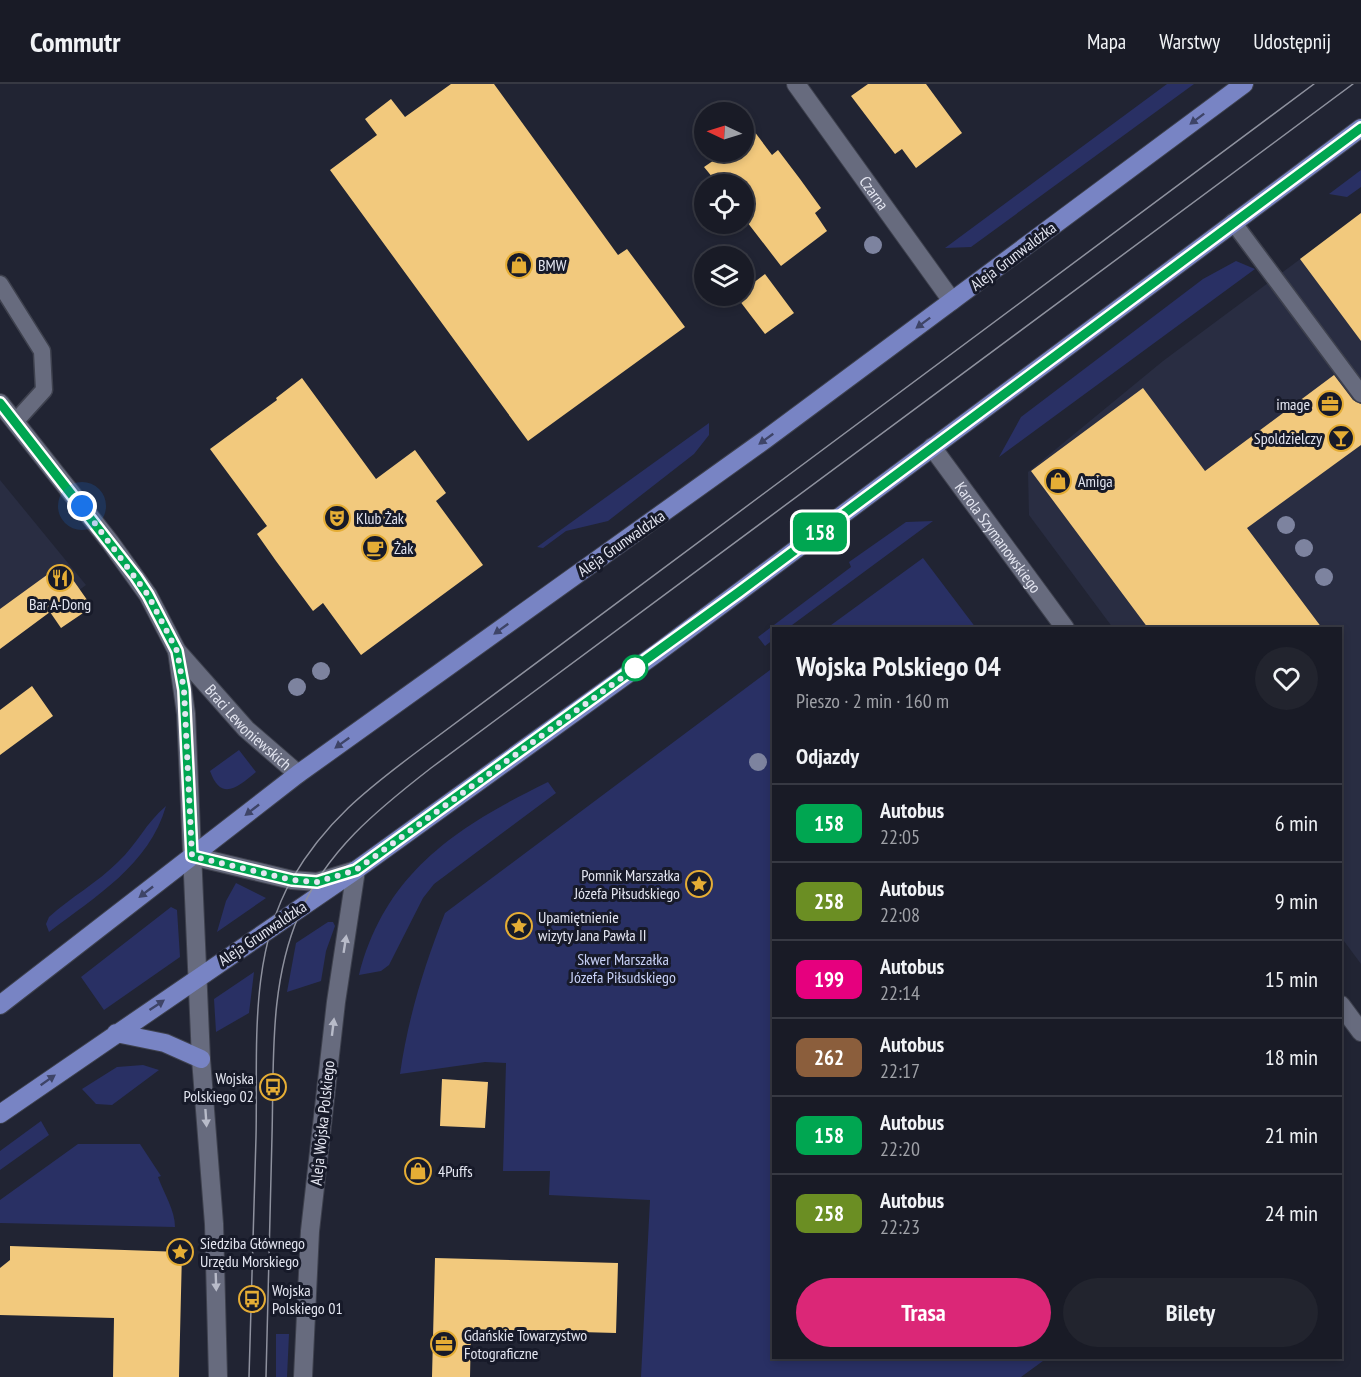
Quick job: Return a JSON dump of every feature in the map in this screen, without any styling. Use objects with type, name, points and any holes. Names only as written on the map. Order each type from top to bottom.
[{"type":"main road","name":"Aleja Grunwaldzka","points":[[0,1005],[298,774],[766,439],[1244,84]]},
{"type":"main road","name":"Aleja Grunwaldzka","points":[[0,1114],[198,976],[356,870],[657,653],[1361,128]]},
{"type":"main road","points":[[116,1033],[165,1043],[201,1059]]},
{"type":"street","name":"Czarna","points":[[796,84],[952,302]]},
{"type":"street","name":"Braci Lewoniewskich","points":[[0,403],[136,577],[177,651],[246,729],[298,774]]},
{"type":"street","name":"Karola Szymanowskiego","points":[[932,447],[1064,627]]},
{"type":"street","name":"Braci Lewoniewskich","points":[[177,651],[184,690],[198,976]]},
{"type":"street","points":[[192,856],[292,880],[317,882],[356,870]]},
{"type":"street","name":"Aleja Wojska Polskiego","points":[[303,1377],[312,1219],[336,1002],[356,870]]},
{"type":"street","points":[[198,976],[201,1059],[213,1224],[218,1377]]},
{"type":"street","points":[[1342,1006],[1361,1032]]},
{"type":"lane","points":[[1233,222],[1358,390]]},
{"type":"lane","points":[[0,284],[42,351],[44,390],[15,422]]},
{"type":"shaded area","points":[[1361,214],[1361,964],[1342,938],[1342,627],[1112,627],[1029,515],[1028,472],[1163,361]]},
{"type":"shaded area","points":[[0,480],[86,585],[0,649]]},
{"type":"green space","points":[[1167,84],[1194,84],[971,247],[945,248]]},
{"type":"green space","points":[[1361,170],[1361,187],[1347,197],[1329,194]]},
{"type":"green space","points":[[1236,261],[1255,269],[999,457],[1021,417],[1203,279]]},
{"type":"green space","points":[[709,423],[709,435],[694,454],[608,521],[566,531],[543,548],[537,547]]},
{"type":"green space","points":[[933,521],[789,627],[772,627],[772,641],[765,646],[758,637],[851,567],[849,562],[906,522]]},
{"type":"green space","points":[[923,558],[975,627],[828,627]]},
{"type":"green space","name":"Skwer Marszałka Józefa Piłsudskiego","points":[[772,668],[772,1359],[1046,1359],[1021,1377],[641,1377],[650,1200],[549,1195],[550,1171],[503,1171],[506,1063],[485,1062],[400,1074],[407,1033],[418,992],[445,913]]},
{"type":"green space","points":[[239,750],[256,772],[243,783],[225,789],[214,781],[210,771]]},
{"type":"green space","points":[[548,782],[556,793],[434,884],[423,898],[389,965],[381,971],[359,975],[371,939],[387,908],[406,880],[456,835],[484,816]]},
{"type":"green space","points":[[166,806],[158,827],[134,862],[102,892],[49,932],[46,924],[49,917],[118,862]]},
{"type":"green space","points":[[236,883],[266,898],[217,932],[226,901]]},
{"type":"green space","points":[[171,907],[177,910],[180,957],[104,1010],[81,977]]},
{"type":"green space","points":[[328,922],[333,922],[335,926],[326,951],[321,981],[287,992],[296,943]]},
{"type":"green space","points":[[254,972],[249,1013],[216,1032],[214,999]]},
{"type":"green space","points":[[143,1065],[159,1070],[112,1105],[96,1104],[82,1089],[117,1067]]},
{"type":"green space","points":[[41,1121],[49,1135],[0,1170],[0,1151]]},
{"type":"green space","points":[[78,1144],[140,1144],[161,1176],[158,1177],[171,1208],[175,1227],[0,1223],[0,1200]]},
{"type":"green space","points":[[276,1334],[289,1334],[287,1377],[276,1377]]},
{"type":"building","name":"BMW","points":[[451,84],[494,84],[618,255],[627,249],[685,327],[528,441],[330,170],[377,135],[365,119],[391,99],[405,117]]},
{"type":"building","points":[[868,84],[926,84],[962,133],[916,168],[902,149],[895,154],[851,96]]},
{"type":"building","points":[[754,131],[772,155],[778,150],[800,179],[821,208],[815,213],[827,231],[781,266],[754,231],[754,174],[710,174],[704,167],[711,162],[754,162]]},
{"type":"building","points":[[1361,213],[1361,341],[1300,259]]},
{"type":"building","points":[[765,274],[794,313],[765,334],[744,306],[754,306],[754,282]]},
{"type":"building","points":[[1334,375],[1353,400],[1361,404],[1361,445],[1247,528],[1321,627],[1147,627],[1031,471],[1143,388],[1205,471]]},
{"type":"building","name":"Klub Żak","points":[[302,378],[376,479],[415,450],[446,493],[436,501],[483,565],[361,655],[323,603],[313,611],[276,561],[257,534],[267,526],[210,449],[277,400],[276,398]]},
{"type":"building","points":[[62,564],[92,607],[61,628],[50,612],[0,649],[0,609]]},
{"type":"building","points":[[32,686],[53,716],[0,755],[0,710]]},
{"type":"building","points":[[442,1079],[488,1082],[485,1128],[440,1126]]},
{"type":"building","points":[[10,1246],[182,1252],[179,1377],[113,1377],[114,1318],[0,1315],[0,1268],[10,1260]]},
{"type":"building","points":[[435,1258],[618,1263],[616,1333],[471,1329],[470,1377],[432,1377]]},
{"type":"tram line","points":[[249,1377],[258,1005],[262,972],[268,940],[278,909],[292,879],[318,840],[348,808],[399,765],[1314,84]]},
{"type":"tram line","points":[[266,1377],[274,1052],[278,996],[282,968],[299,915],[310,892],[338,851],[373,816],[431,768],[1353,84]]},
{"type":"bus line","name":"158","points":[[0,403],[136,577],[177,651],[184,690],[192,856],[292,880],[317,882],[356,870],[657,653],[1361,128]]},
{"type":"place","name":"BMW","points":[[519,265]]},
{"type":"place","name":"image","points":[[1330,404]]},
{"type":"place","name":"Spoldzielczy","points":[[1341,438]]},
{"type":"place","name":"Amiga","points":[[1058,481]]},
{"type":"place","name":"Klub Żak","points":[[337,518]]},
{"type":"place","name":"Żak","points":[[375,548]]},
{"type":"place","name":"Bar A-Dong","points":[[60,578]]},
{"type":"place","name":"Pomnik Marszałka Józefa Piłsudskiego","points":[[699,884]]},
{"type":"place","name":"Upamiętnienie wizyty Jana Pawła II","points":[[519,926]]},
{"type":"place","name":"Wojska Polskiego 02","points":[[273,1087]]},
{"type":"place","name":"4Puffs","points":[[418,1171]]},
{"type":"place","name":"Siedziba Głównego Urzędu Morskiego","points":[[180,1252]]},
{"type":"place","name":"Wojska Polskiego 01","points":[[252,1299]]},
{"type":"place","name":"Gdańskie Towarzystwo Fotograficzne","points":[[444,1344]]},
{"type":"route","points":[[82,506],[148,595],[177,651],[184,690],[192,856],[292,880],[317,882],[356,870],[638,666],[635,668]]}]
